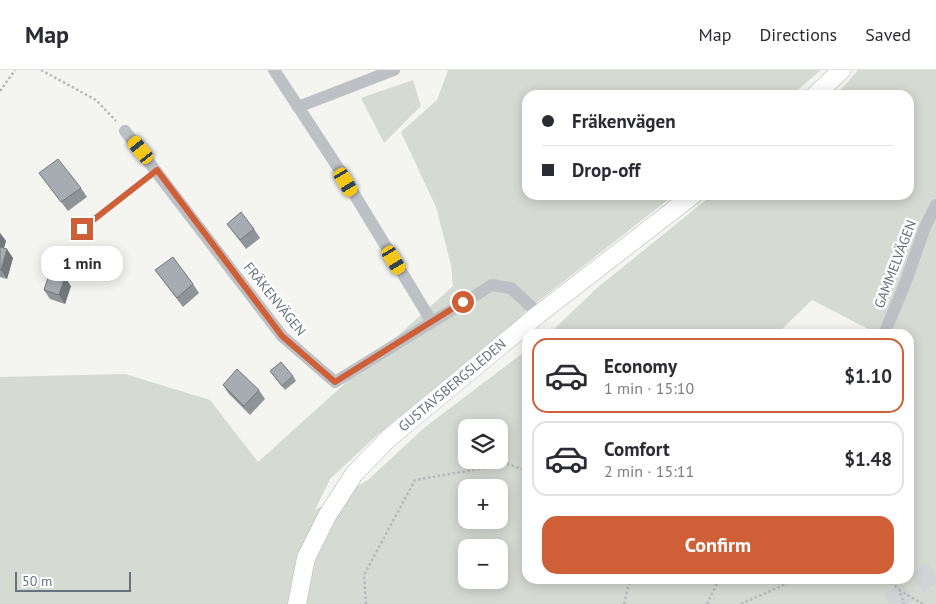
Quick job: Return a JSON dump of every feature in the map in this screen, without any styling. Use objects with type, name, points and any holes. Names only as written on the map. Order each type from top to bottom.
[{"type":"street","points":[[274,70],[337,166],[432,322]]},
{"type":"street","points":[[298,107],[394,70]]},
{"type":"street","points":[[820,90],[842,70]]},
{"type":"street","name":"FRÄKENVÄGEN","points":[[126,131],[282,336],[335,382],[492,285],[511,288],[539,314]]},
{"type":"street","name":"GUSTAVSBERGSLEDEN","points":[[297,604],[306,558],[327,516],[354,474],[389,438],[539,314],[686,200]]},
{"type":"street","name":"GAMMELVÄGEN","points":[[886,329],[905,284],[925,227],[936,205]]},
{"type":"lane","points":[[82,229],[157,170]]},
{"type":"path","points":[[0,92],[15,70]]},
{"type":"path","points":[[41,70],[96,100],[126,131]]},
{"type":"path","points":[[366,604],[364,575],[416,480],[508,464],[522,469]]},
{"type":"path","points":[[624,604],[629,584]]},
{"type":"path","points":[[707,604],[717,584]]},
{"type":"path","points":[[741,604],[786,584]]},
{"type":"path","points":[[892,584],[898,590],[923,604]]},
{"type":"path","points":[[898,590],[904,604]]},
{"type":"shaded area","points":[[448,70],[821,70],[798,90],[522,90],[522,200],[668,200],[531,307],[505,331],[375,437],[330,479],[315,510],[368,480],[425,427],[522,354],[522,584],[914,584],[914,329],[868,329],[812,300],[782,329],[554,329],[597,288],[706,200],[914,200],[914,90],[840,90],[858,70],[936,70],[936,604],[0,604],[0,377],[125,374],[210,400],[258,462],[453,286],[451,265],[436,207],[401,132],[437,100]]},
{"type":"shaded area","points":[[413,80],[421,106],[384,143],[361,98]]},
{"type":"building","points":[[58,159],[81,188],[61,202],[39,173]]},
{"type":"building","points":[[241,212],[254,229],[240,240],[227,224]]},
{"type":"building","points":[[0,247],[7,249],[1,270],[0,270]]},
{"type":"building","points":[[173,257],[193,284],[177,298],[155,270]]},
{"type":"building","points":[[50,272],[65,277],[59,295],[44,290]]},
{"type":"building","points":[[281,362],[293,376],[282,386],[270,371]]},
{"type":"building","points":[[237,369],[259,390],[244,406],[223,385]]},
{"type":"tunnel","points":[[890,604],[936,569]]},
{"type":"route","points":[[82,229],[157,170],[282,336],[335,382],[463,302]]}]
